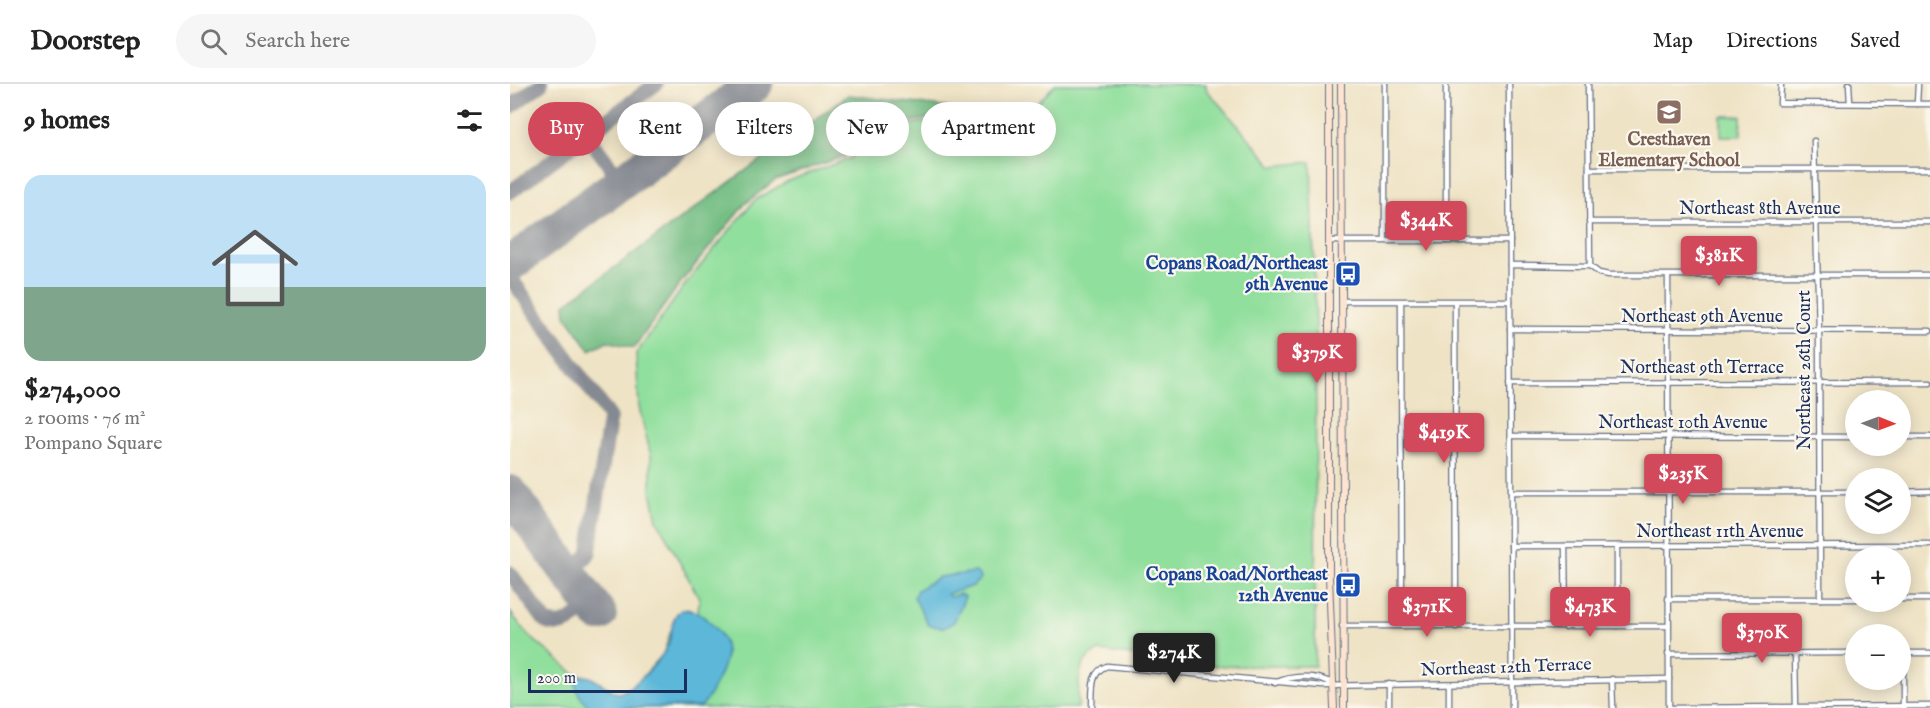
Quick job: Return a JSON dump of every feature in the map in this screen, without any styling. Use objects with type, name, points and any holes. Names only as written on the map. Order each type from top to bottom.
[{"type":"main road","points":[[1329,84],[1329,576],[1334,708]]},
{"type":"main road","points":[[1341,84],[1344,708]]},
{"type":"street","points":[[1385,84],[1385,240]]},
{"type":"street","points":[[1446,84],[1446,241]]},
{"type":"street","points":[[1509,84],[1512,708]]},
{"type":"street","points":[[1588,84],[1590,266]]},
{"type":"street","points":[[1780,84],[1780,103],[1930,104]]},
{"type":"street","points":[[1849,84],[1850,103]]},
{"type":"street","points":[[1917,104],[1918,84]]},
{"type":"street","name":"Northeast 26th Court","points":[[1814,141],[1819,331],[1820,599]]},
{"type":"street","points":[[1589,169],[1930,169]]},
{"type":"street","name":"Northeast 8th Avenue","points":[[1589,222],[1930,222]]},
{"type":"street","points":[[1329,241],[1510,241]]},
{"type":"street","points":[[1510,265],[1590,266],[1599,273],[1609,275],[1930,274]]},
{"type":"street","points":[[1668,276],[1669,708],[1930,706]]},
{"type":"street","points":[[1343,301],[1510,302]]},
{"type":"street","points":[[1401,302],[1402,627]]},
{"type":"street","points":[[1455,302],[1456,627]]},
{"type":"street","name":"Northeast 9th Avenue","points":[[1510,329],[1930,331]]},
{"type":"street","name":"Northeast 9th Terrace","points":[[1510,383],[1930,382]]},
{"type":"street","name":"Northeast 10th Avenue","points":[[1510,436],[1845,437]]},
{"type":"street","points":[[1911,437],[1930,437]]},
{"type":"street","points":[[1911,492],[1930,491]]},
{"type":"street","points":[[1511,492],[1668,494],[1845,492]]},
{"type":"street","name":"Northeast 11th Avenue","points":[[1511,546],[1930,545]]},
{"type":"street","points":[[1565,546],[1566,627]]},
{"type":"street","points":[[1617,546],[1617,626]]},
{"type":"street","points":[[1668,600],[1845,599]]},
{"type":"street","points":[[1911,599],[1930,599]]},
{"type":"street","points":[[1342,626],[1668,626]]},
{"type":"street","points":[[1795,653],[1796,707]]},
{"type":"street","points":[[1668,654],[1845,653]]},
{"type":"street","points":[[1911,653],[1930,653]]},
{"type":"street","name":"Northeast 12th Terrace","points":[[1092,708],[1094,675],[1099,668],[1107,666],[1275,682],[1291,677],[1322,678],[1334,684],[1449,685],[1512,683],[1518,680],[1669,679]]},
{"type":"street","points":[[1612,679],[1612,708]]},
{"type":"street","points":[[1389,684],[1389,708]]},
{"type":"street","points":[[1449,685],[1449,708]]},
{"type":"street","points":[[1903,690],[1903,707]]},
{"type":"green space","points":[[1055,84],[1206,84],[1206,89],[1273,166],[1311,162],[1316,330],[1315,666],[1219,666],[1099,651],[1091,655],[1082,667],[1078,708],[510,708],[510,612],[528,635],[575,674],[590,677],[617,694],[623,693],[638,682],[663,654],[677,613],[687,609],[698,613],[699,598],[657,520],[651,491],[651,456],[639,407],[636,354],[687,282],[755,200],[788,181],[853,156],[909,156],[909,125],[921,123],[921,156],[1056,156],[1056,102],[1039,102]]},
{"type":"green space","points":[[848,95],[902,102],[839,102]]},
{"type":"green space","points":[[909,103],[921,104],[921,120],[909,122]]},
{"type":"green space","points":[[826,111],[826,156],[844,156],[775,180],[745,204],[681,282],[634,348],[607,341],[590,350],[566,316],[565,304],[765,156],[814,156],[814,120]]},
{"type":"green space","points":[[1721,116],[1741,116],[1741,136],[1721,136]]},
{"type":"water","points":[[976,572],[981,578],[973,586],[947,594],[950,597],[960,594],[965,597],[954,622],[944,628],[928,625],[914,597],[917,590],[939,577]]},
{"type":"water","points":[[681,610],[696,612],[710,622],[725,644],[726,657],[721,672],[701,707],[590,708],[576,689],[576,675],[590,677],[617,693],[630,687],[646,674],[665,651],[675,617]]},
{"type":"taxiway","points":[[510,107],[541,84]]},
{"type":"taxiway","points":[[510,192],[656,84]]},
{"type":"taxiway","points":[[603,156],[622,182]]},
{"type":"taxiway","points":[[510,277],[610,417],[589,553],[577,563],[568,563],[555,554]]},
{"type":"taxiway","points":[[510,573],[546,622],[551,624],[566,623],[582,610],[583,597],[577,584]]},
{"type":"runway","points":[[510,264],[755,84]]},
{"type":"runway","points":[[510,493],[599,614]]},
{"type":"place","name":"Cresthaven Elementary School","points":[[1669,112]]},
{"type":"place","name":"Copans Road/Northeast 9th Avenue","points":[[1348,274]]},
{"type":"place","name":"Copans Road/Northeast 12th Avenue","points":[[1348,585]]}]
